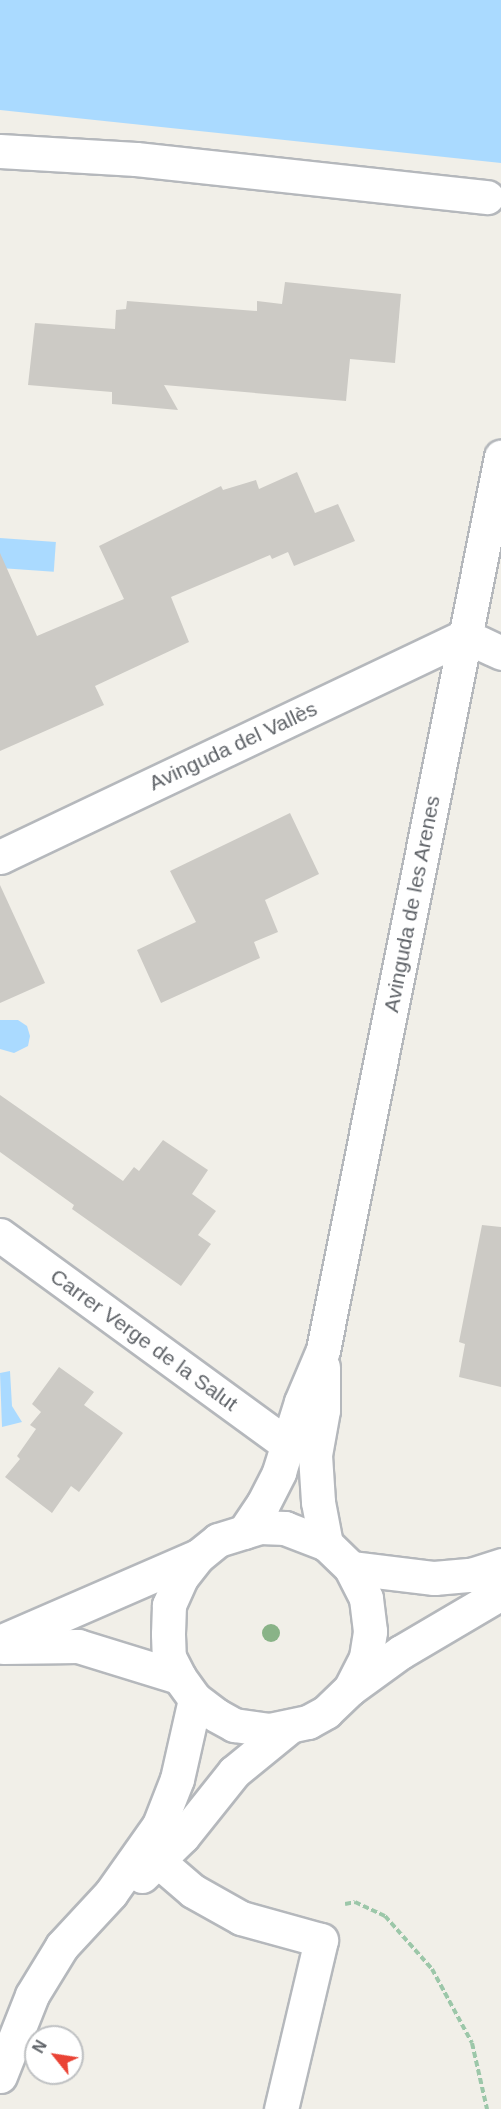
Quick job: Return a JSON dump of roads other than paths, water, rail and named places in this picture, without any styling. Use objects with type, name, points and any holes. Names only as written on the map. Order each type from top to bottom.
[{"type":"street","points":[[0,151],[136,159],[487,196]]},
{"type":"street","name":"Avinguda de les Arenes","points":[[244,1532],[263,1504],[279,1472],[323,1350],[501,458]]},
{"type":"street","points":[[465,636],[501,653]]},
{"type":"street","name":"Avinguda del Vallès","points":[[0,857],[465,636]]},
{"type":"street","name":"Carrer Verge de la Salut","points":[[0,1235],[288,1444]]},
{"type":"street","name":"Avinguda de les Arenes","points":[[323,1350],[323,1410],[315,1455],[318,1502],[326,1544]]},
{"type":"street","points":[[0,2076],[32,1995],[62,1946],[111,1893],[159,1825],[177,1779],[187,1688],[170,1657],[169,1605],[181,1578],[198,1556],[218,1540],[260,1527],[285,1528],[326,1544],[351,1568],[366,1598],[370,1631],[366,1657],[350,1689]]},
{"type":"street","points":[[0,1642],[198,1556]]},
{"type":"street","points":[[351,1568],[434,1578],[471,1575],[501,1565]]},
{"type":"street","points":[[0,1647],[78,1646],[187,1688],[234,1725],[270,1730],[308,1722],[326,1712],[350,1689],[401,1652],[501,1593]]},
{"type":"street","points":[[111,1893],[145,1874],[183,1836],[234,1772],[288,1728]]},
{"type":"street","points":[[158,1861],[194,1891],[241,1918],[321,1940],[281,2109]]},
{"type":"water","points":[[0,0],[501,0],[501,163],[0,110]]},
{"type":"water","points":[[0,538],[56,542],[54,572],[0,568]]},
{"type":"water","points":[[0,1020],[18,1020],[27,1026],[30,1036],[28,1046],[14,1053],[0,1049]]},
{"type":"water","points":[[10,1371],[12,1406],[22,1422],[2,1427],[0,1373]]}]
